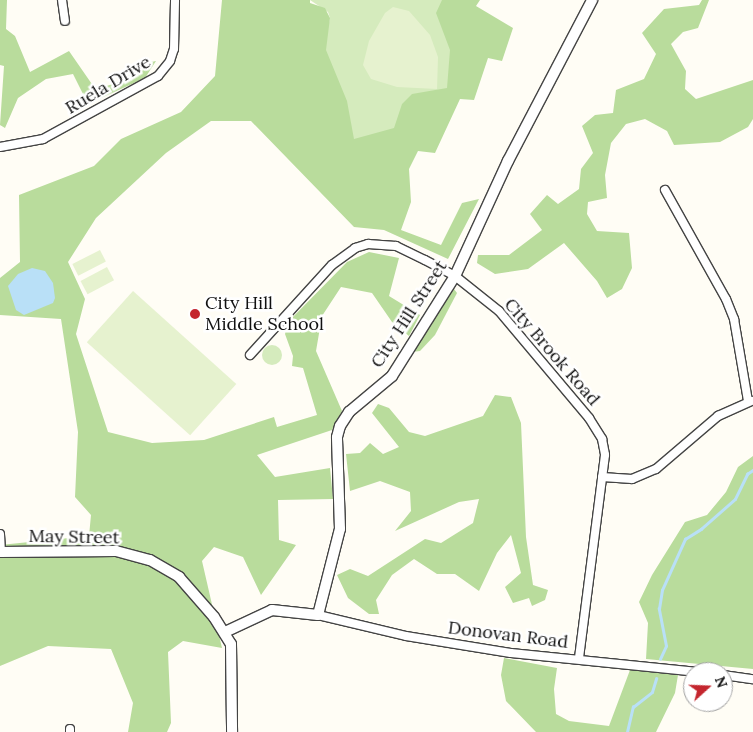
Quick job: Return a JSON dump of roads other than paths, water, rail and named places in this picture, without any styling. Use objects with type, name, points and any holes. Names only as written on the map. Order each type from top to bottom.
[{"type":"street","points":[[62,0],[65,21]]},
{"type":"street","name":"Ruela Drive","points":[[0,147],[43,139],[158,76],[170,61],[174,50],[175,0]]},
{"type":"street","name":"City Hill Street","points":[[318,615],[340,529],[337,437],[340,426],[350,412],[392,376],[455,276],[508,161],[592,0]]},
{"type":"street","points":[[602,477],[632,479],[656,469],[718,416],[751,401],[734,319],[726,299],[665,190]]},
{"type":"street","name":"City Brook Road","points":[[250,355],[332,265],[355,248],[368,244],[396,246],[455,276],[500,311],[589,418],[602,440],[605,455],[579,658]]},
{"type":"street","points":[[0,534],[1,552]]},
{"type":"street","name":"May Street","points":[[1,552],[108,551],[150,560],[179,577],[225,632],[232,650],[232,732]]},
{"type":"street","points":[[225,632],[272,610],[318,615]]},
{"type":"street","name":"Donovan Road","points":[[318,615],[406,636],[511,653],[579,658],[683,670]]},
{"type":"street","points":[[733,676],[753,679]]},
{"type":"water","points":[[32,268],[45,271],[53,283],[55,298],[53,303],[24,315],[16,310],[8,286],[18,274]]},
{"type":"waterway","points":[[660,659],[666,646],[659,609],[662,590],[685,539],[701,529],[735,499],[747,474],[753,470]]},
{"type":"waterway","points":[[627,732],[633,707],[652,692],[656,679]]},
{"type":"place","name":"City Hill Middle School","points":[[195,314]]}]
